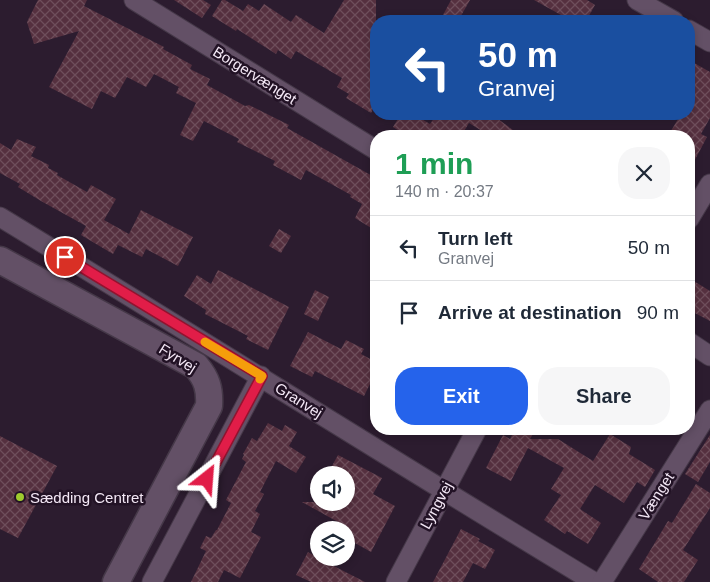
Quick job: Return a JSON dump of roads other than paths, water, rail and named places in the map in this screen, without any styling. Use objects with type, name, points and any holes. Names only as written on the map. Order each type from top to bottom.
[{"type":"street","name":"Borgervænget","points":[[134,0],[370,146]]},
{"type":"street","points":[[637,0],[663,15]]},
{"type":"street","points":[[695,33],[710,42]]},
{"type":"street","points":[[695,209],[710,184]]},
{"type":"street","name":"Granvej","points":[[0,217],[262,376],[444,491]]},
{"type":"street","name":"Fyrvej","points":[[0,260],[196,366],[205,377],[210,391],[209,406],[116,582]]},
{"type":"street","points":[[695,346],[710,356]]},
{"type":"street","points":[[152,582],[262,376]]},
{"type":"street","name":"Vænget","points":[[695,434],[710,410]]},
{"type":"street","name":"Lyngvej","points":[[396,582],[474,435]]},
{"type":"street","name":"Vænget","points":[[602,582],[694,435]]},
{"type":"street","points":[[444,491],[594,582]]},
{"type":"place","name":"Sædding Centret","points":[[20,497]]}]
